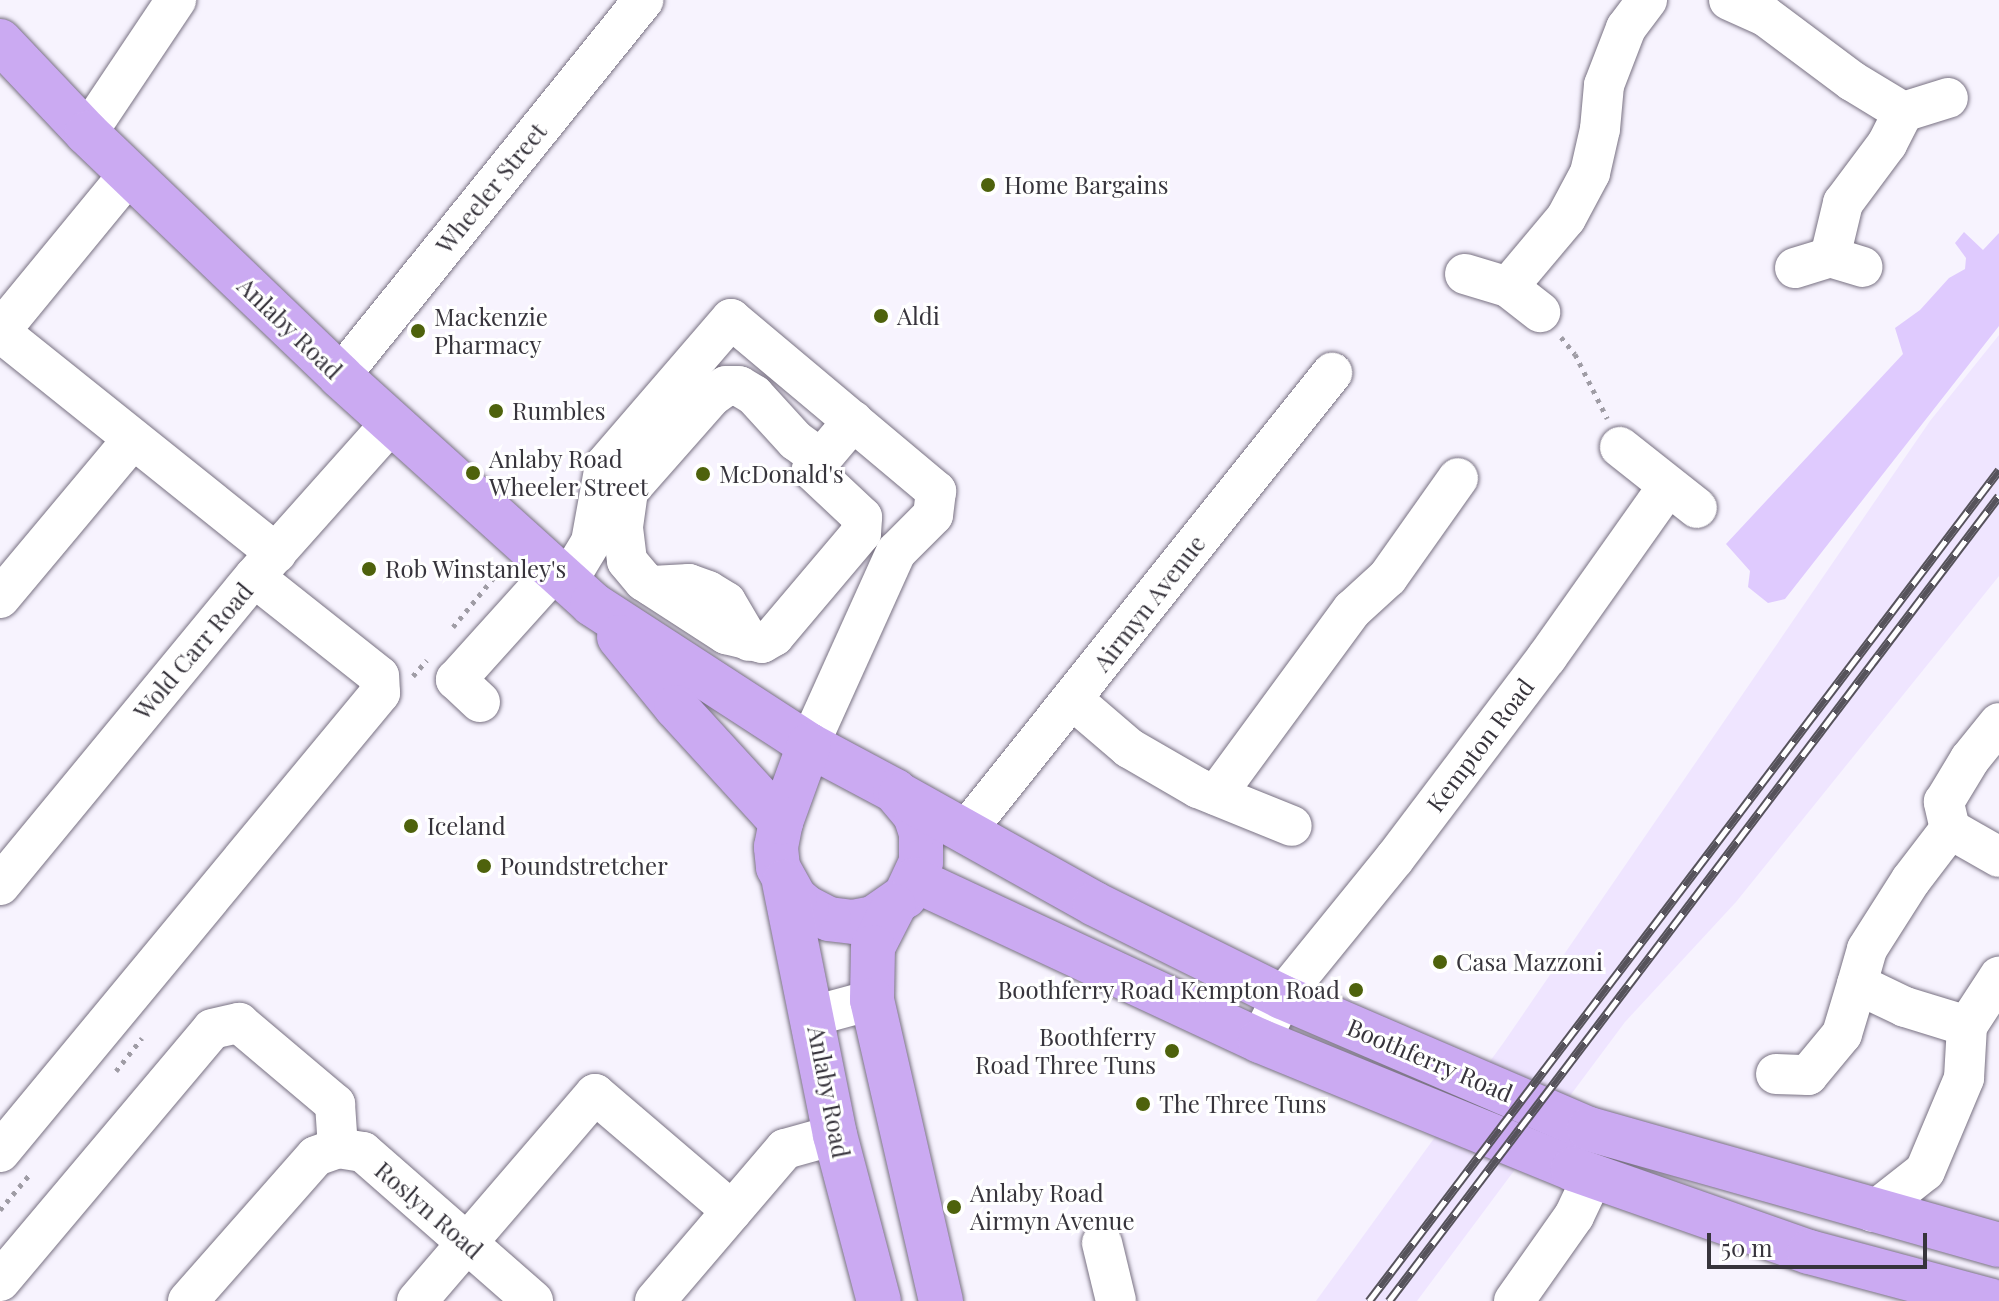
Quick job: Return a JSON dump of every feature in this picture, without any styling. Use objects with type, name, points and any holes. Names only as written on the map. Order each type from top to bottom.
[{"type":"main road","name":"Anlaby Road","points":[[0,41],[87,133],[340,376],[571,586],[781,822]]},
{"type":"main road","name":"Anlaby Road","points":[[571,586],[809,745],[881,784]]},
{"type":"main road","points":[[809,745],[781,822],[776,847],[784,882],[807,908],[829,919],[863,920],[905,893]]},
{"type":"main road","points":[[781,822],[795,799],[808,788],[831,777],[881,784],[915,815],[921,833],[921,862],[873,947],[872,1000],[941,1301]]},
{"type":"main road","name":"Boothferry Road","points":[[881,784],[1095,904],[1282,997],[1589,1129],[1873,1212],[1999,1245]]},
{"type":"main road","name":"Anlaby Road","points":[[784,882],[835,1135],[879,1301]]},
{"type":"main road","name":"Boothferry Road","points":[[905,893],[1593,1176],[1809,1252],[1992,1301]]},
{"type":"street","points":[[87,133],[176,0]]},
{"type":"street","name":"Wheeler Street","points":[[340,376],[643,0]]},
{"type":"street","points":[[1508,287],[1566,218],[1590,173],[1600,129],[1604,85],[1626,28],[1647,0]]},
{"type":"street","points":[[1729,0],[1765,16],[1852,81],[1903,112]]},
{"type":"street","points":[[1830,264],[1843,203],[1887,144],[1903,112],[1948,98]]},
{"type":"street","points":[[0,1152],[380,693],[379,676],[4,318],[129,174]]},
{"type":"street","points":[[1465,274],[1508,287],[1540,312]]},
{"type":"street","points":[[480,702],[456,680],[571,586],[591,542],[605,465],[731,319],[936,491],[933,515],[896,552],[809,745]]},
{"type":"street","name":"Airmyn Avenue","points":[[965,832],[1332,373]]},
{"type":"street","points":[[726,386],[739,386],[754,395],[816,465],[862,517],[861,533],[774,636],[762,643],[749,641],[699,620],[650,586],[627,561],[623,528],[628,491],[711,397],[726,386]]},
{"type":"street","points":[[816,465],[853,421]]},
{"type":"street","name":"Wold Carr Road","points":[[0,885],[265,565],[392,422]]},
{"type":"street","points":[[0,598],[132,440]]},
{"type":"street","name":"Kempton Road","points":[[1260,1041],[1282,997],[1395,858],[1509,707],[1683,497],[1620,447]]},
{"type":"street","points":[[1216,795],[1352,610],[1388,577],[1458,478]]},
{"type":"street","points":[[1073,700],[1129,748],[1216,795],[1292,826]]},
{"type":"street","points":[[1999,723],[1970,759],[1944,802],[1950,829],[1999,857]]},
{"type":"street","points":[[1770,1072],[1808,1075],[1842,1034],[1867,949],[1911,880],[1950,829]]},
{"type":"street","points":[[1873,1212],[1925,1171],[1964,1078],[1967,1026],[1999,977]]},
{"type":"street","points":[[1857,984],[1905,1007],[1967,1026]]},
{"type":"street","points":[[813,1016],[872,1000]]},
{"type":"street","points":[[0,1281],[212,1029],[239,1023],[335,1104],[338,1148],[316,1156],[188,1301]]},
{"type":"street","points":[[417,1301],[595,1094],[732,1211]]},
{"type":"street","points":[[655,1301],[785,1149],[835,1135]]},
{"type":"street","name":"Roslyn Road","points":[[338,1148],[363,1152],[533,1301]]},
{"type":"street","points":[[1925,1171],[1944,1230]]},
{"type":"street","points":[[1514,1301],[1574,1216],[1593,1176]]},
{"type":"street","points":[[1102,1243],[1116,1301]]},
{"type":"path","points":[[1540,312],[1575,354],[1620,447]]},
{"type":"shaded area","points":[[1964,232],[1983,250],[1999,233],[1999,326],[1785,599],[1768,603],[1748,587],[1750,571],[1726,544],[1903,354],[1895,328],[1920,310],[1949,278],[1965,269],[1966,258],[1955,243]]},
{"type":"shaded area","points":[[1999,335],[1999,576],[1736,902],[1625,1022],[1417,1301],[1316,1301],[1504,1042],[1930,421]]},
{"type":"railway","points":[[1369,1301],[1999,470]]},
{"type":"railway","points":[[1389,1301],[1999,496]]},
{"type":"place","name":"Home Bargains","points":[[988,185]]},
{"type":"place","name":"Aldi","points":[[881,316]]},
{"type":"place","name":"Mackenzie Pharmacy","points":[[418,331]]},
{"type":"place","name":"Rumbles","points":[[496,411]]},
{"type":"place","name":"Anlaby Road Wheeler Street","points":[[473,473]]},
{"type":"place","name":"McDonald's","points":[[703,474]]},
{"type":"place","name":"Rob Winstanley's","points":[[369,569]]},
{"type":"place","name":"Iceland","points":[[411,826]]},
{"type":"place","name":"Poundstretcher","points":[[484,866]]},
{"type":"place","name":"Casa Mazzoni","points":[[1440,962]]},
{"type":"place","name":"Boothferry Road Kempton Road","points":[[1356,990]]},
{"type":"place","name":"Boothferry Road Three Tuns","points":[[1172,1051]]},
{"type":"place","name":"The Three Tuns","points":[[1143,1104]]},
{"type":"place","name":"Anlaby Road Airmyn Avenue","points":[[954,1207]]}]
